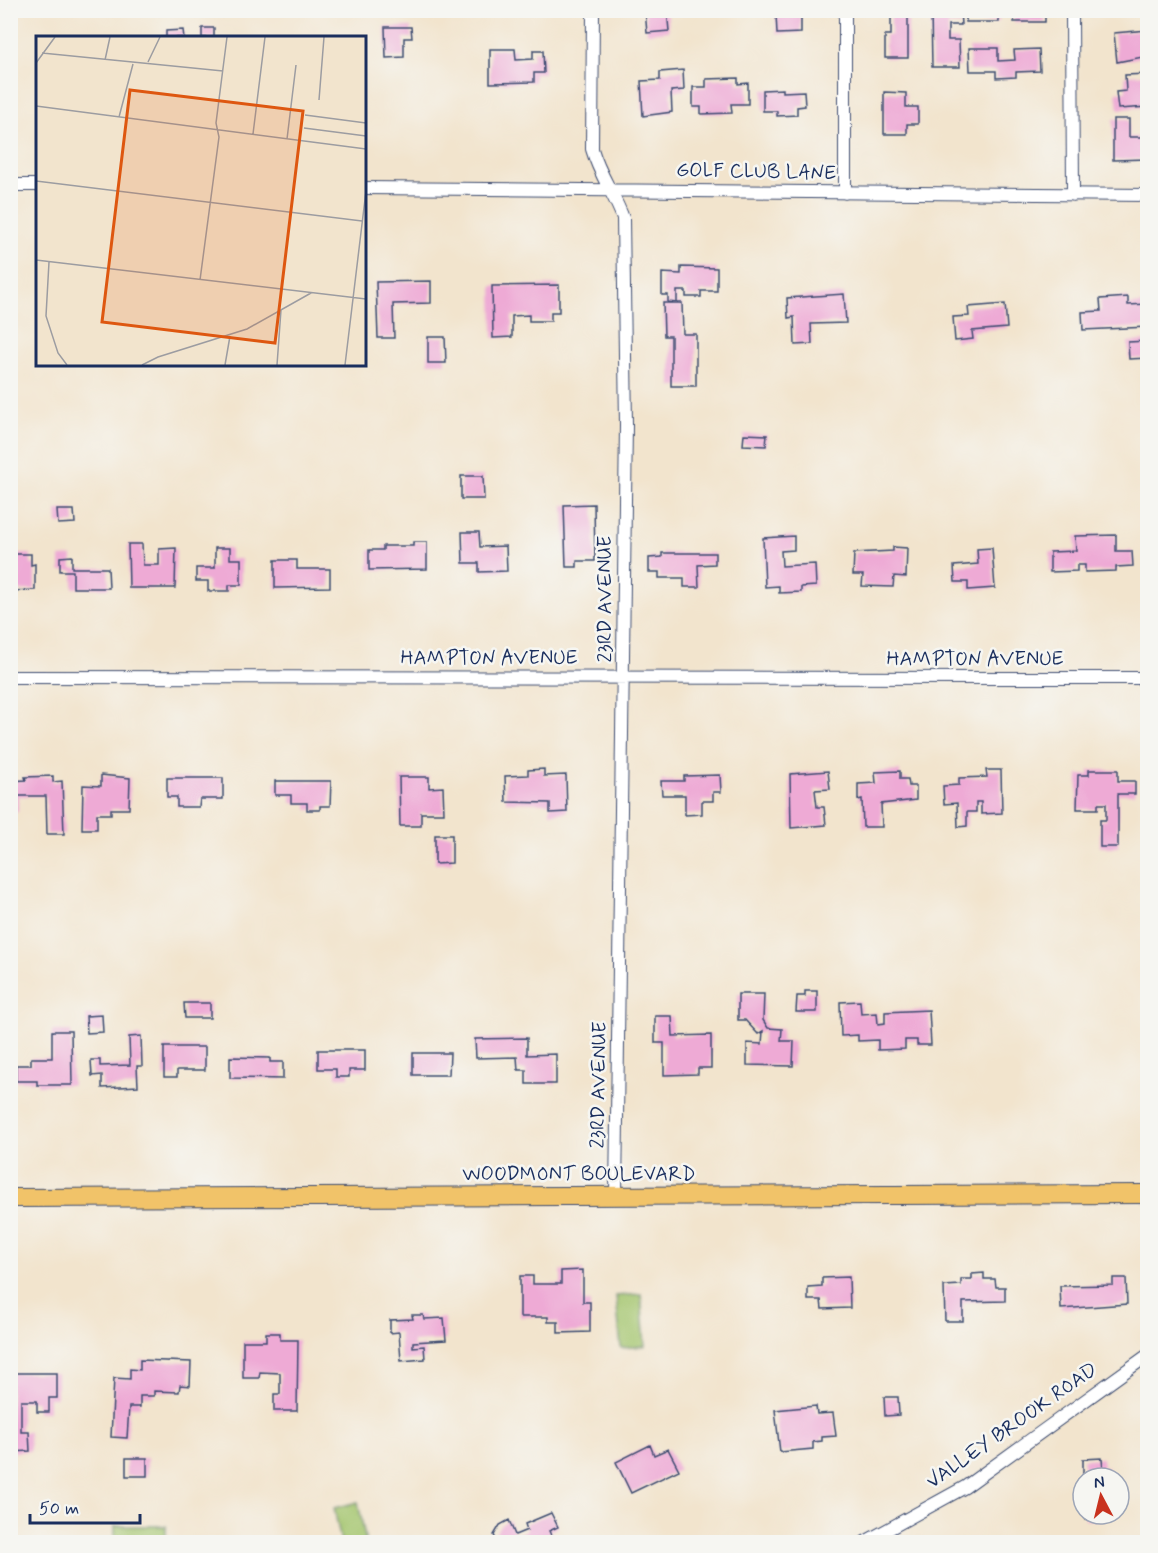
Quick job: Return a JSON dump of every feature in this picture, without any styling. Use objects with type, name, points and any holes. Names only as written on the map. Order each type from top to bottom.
[{"type":"main road","name":"WOODMONT BOULEVARD","points":[[10,1198],[1148,1194]]},
{"type":"street","name":"23RD AVENUE","points":[[593,10],[592,149],[597,170],[623,218],[626,425],[616,1196]]},
{"type":"street","points":[[845,10],[845,193]]},
{"type":"street","points":[[1072,10],[1074,195]]},
{"type":"street","points":[[10,185],[36,185]]},
{"type":"street","name":"GOLF CLUB LANE","points":[[366,188],[1148,195]]},
{"type":"street","name":"HAMPTON AVENUE","points":[[10,677],[1148,678]]},
{"type":"street","name":"VALLEY BROOK ROAD","points":[[865,1542],[965,1487],[1148,1355]]},
{"type":"green space","points":[[641,1294],[645,1346],[621,1348],[616,1296]]},
{"type":"green space","points":[[358,1502],[366,1542],[341,1542],[334,1508]]},
{"type":"green space","points":[[115,1526],[166,1526],[166,1542],[115,1542]]},
{"type":"building","points":[[645,10],[667,10],[669,31],[647,33]]},
{"type":"building","points":[[759,10],[801,10],[801,33],[777,34],[776,14],[759,15]]},
{"type":"building","points":[[888,10],[908,10],[908,58],[885,58],[885,35],[891,35],[891,15],[888,14]]},
{"type":"building","points":[[931,10],[960,10],[961,25],[948,25],[948,40],[959,40],[960,67],[932,67]]},
{"type":"building","points":[[965,10],[999,10],[999,22],[966,22]]},
{"type":"building","points":[[1014,10],[1045,10],[1045,22],[1014,22]]},
{"type":"building","points":[[385,27],[411,27],[412,38],[404,38],[404,57],[386,58]]},
{"type":"building","points":[[202,28],[214,28],[214,36],[202,36]]},
{"type":"building","points":[[183,30],[184,36],[166,36],[166,31]]},
{"type":"building","points":[[1148,30],[1148,56],[1117,62],[1114,33]]},
{"type":"building","points":[[969,48],[998,48],[998,61],[1015,60],[1014,50],[1039,49],[1040,71],[1016,72],[1016,77],[996,78],[996,71],[970,71]]},
{"type":"building","points":[[490,49],[515,49],[516,60],[533,59],[533,51],[543,51],[544,73],[534,73],[534,82],[490,83]]},
{"type":"building","points":[[683,70],[684,90],[671,91],[672,112],[643,116],[641,81],[660,80],[660,72]]},
{"type":"building","points":[[1148,74],[1148,107],[1118,109],[1116,92],[1126,91],[1125,75]]},
{"type":"building","points":[[738,78],[738,84],[748,83],[748,104],[731,104],[732,113],[701,114],[701,107],[693,107],[693,87],[706,87],[706,79]]},
{"type":"building","points":[[783,89],[783,92],[804,91],[805,106],[797,107],[797,115],[777,116],[777,111],[763,111],[763,90]]},
{"type":"building","points":[[884,92],[906,93],[906,107],[918,107],[918,124],[907,124],[907,134],[884,134]]},
{"type":"building","points":[[1113,119],[1129,119],[1129,137],[1148,137],[1148,159],[1113,160]]},
{"type":"building","points":[[681,267],[717,268],[717,291],[701,291],[701,297],[686,297],[686,291],[677,291],[677,303],[668,302],[668,295],[662,295],[662,273],[681,274]]},
{"type":"building","points":[[431,281],[431,303],[393,304],[394,338],[378,338],[376,282]]},
{"type":"building","points":[[559,285],[559,312],[551,312],[551,321],[529,321],[529,315],[512,316],[512,337],[493,338],[492,286]]},
{"type":"building","points":[[844,294],[846,323],[811,324],[812,344],[795,345],[794,317],[788,318],[787,298]]},
{"type":"building","points":[[1128,297],[1128,305],[1148,304],[1148,327],[1083,330],[1082,312],[1101,311],[1100,299]]},
{"type":"building","points":[[663,303],[682,303],[683,334],[696,334],[696,386],[671,386],[671,336],[664,336]]},
{"type":"building","points":[[1005,304],[1007,328],[972,331],[973,339],[955,341],[953,317],[969,316],[968,307]]},
{"type":"building","points":[[428,337],[445,337],[446,363],[428,363]]},
{"type":"building","points":[[1148,341],[1148,358],[1129,359],[1128,342]]},
{"type":"building","points":[[744,434],[767,435],[766,446],[743,445]]},
{"type":"building","points":[[461,476],[483,476],[484,499],[461,499]]},
{"type":"building","points":[[594,504],[595,561],[577,561],[577,567],[566,567],[564,505]]},
{"type":"building","points":[[57,510],[74,510],[75,523],[58,524]]},
{"type":"building","points":[[462,532],[479,532],[480,547],[506,546],[507,571],[479,572],[479,563],[463,563]]},
{"type":"building","points":[[1116,535],[1116,551],[1132,551],[1133,566],[1116,567],[1116,571],[1085,572],[1085,565],[1077,565],[1077,571],[1050,572],[1050,552],[1076,551],[1075,536]]},
{"type":"building","points":[[794,536],[794,550],[781,551],[782,566],[815,564],[816,586],[801,587],[801,592],[779,593],[779,586],[765,587],[763,538]]},
{"type":"building","points":[[413,542],[427,542],[427,569],[369,570],[369,550],[383,550],[383,546],[413,546]]},
{"type":"building","points":[[128,544],[142,544],[143,565],[159,565],[159,549],[176,548],[175,588],[129,588]]},
{"type":"building","points":[[893,547],[907,548],[906,577],[894,576],[893,587],[862,586],[863,575],[853,575],[854,553],[893,551]]},
{"type":"building","points":[[215,548],[230,548],[230,559],[241,559],[241,585],[229,585],[229,591],[208,591],[208,581],[196,581],[196,568],[215,568]]},
{"type":"building","points":[[992,548],[995,588],[968,590],[968,582],[955,582],[954,566],[978,564],[977,549]]},
{"type":"building","points":[[662,553],[715,553],[715,564],[698,565],[699,587],[684,587],[684,578],[659,578],[659,572],[649,572],[649,558],[662,557]]},
{"type":"building","points":[[10,554],[31,554],[31,565],[35,564],[35,590],[10,591]]},
{"type":"building","points":[[72,556],[72,568],[108,568],[109,588],[73,588],[73,571],[60,571],[60,557]]},
{"type":"building","points":[[275,560],[297,560],[297,569],[330,569],[330,587],[275,588]]},
{"type":"building","points":[[544,769],[544,776],[566,775],[567,812],[550,813],[550,803],[506,802],[505,776],[528,775],[528,770]]},
{"type":"building","points":[[986,770],[1001,770],[1002,813],[981,814],[981,802],[976,802],[976,812],[967,812],[967,826],[958,827],[957,803],[944,804],[943,786],[959,785],[959,778],[987,777]]},
{"type":"building","points":[[1089,770],[1118,770],[1118,781],[1135,781],[1135,794],[1118,794],[1118,847],[1100,847],[1100,820],[1106,820],[1106,804],[1098,804],[1098,809],[1077,809],[1078,775],[1089,775]]},
{"type":"building","points":[[828,771],[830,789],[815,790],[817,807],[824,807],[826,825],[791,828],[790,774]]},
{"type":"building","points":[[900,771],[900,779],[908,779],[909,786],[916,786],[916,800],[881,804],[882,827],[863,827],[862,799],[858,800],[858,784],[876,783],[875,772]]},
{"type":"building","points":[[101,775],[130,778],[129,809],[111,809],[111,814],[97,814],[97,829],[82,829],[83,785],[101,786]]},
{"type":"building","points":[[720,775],[721,792],[713,792],[713,801],[702,801],[702,814],[685,815],[685,795],[662,795],[661,781],[684,781],[684,776]]},
{"type":"building","points":[[53,776],[53,782],[62,781],[64,834],[47,834],[46,796],[18,796],[18,811],[10,812],[10,781],[26,780],[25,777]]},
{"type":"building","points":[[399,777],[429,777],[429,788],[443,787],[444,813],[421,813],[421,826],[400,826]]},
{"type":"building","points":[[167,778],[223,778],[223,799],[200,799],[199,807],[177,807],[177,797],[167,797]]},
{"type":"building","points":[[275,781],[331,781],[330,806],[320,806],[320,810],[307,810],[307,803],[291,803],[291,795],[275,795]]},
{"type":"building","points":[[435,835],[452,835],[452,863],[435,864]]},
{"type":"building","points":[[805,991],[817,991],[817,1012],[796,1012],[797,996],[805,996]]},
{"type":"building","points":[[738,994],[764,994],[763,1020],[768,1028],[782,1029],[781,1041],[794,1041],[793,1066],[747,1065],[747,1043],[762,1044],[763,1031],[758,1034],[745,1020],[738,1020]]},
{"type":"building","points":[[860,1001],[861,1014],[877,1013],[878,1024],[885,1023],[885,1012],[929,1010],[931,1045],[917,1045],[917,1040],[905,1040],[905,1049],[878,1050],[878,1040],[858,1041],[858,1035],[841,1036],[840,1002]]},
{"type":"building","points":[[184,1003],[210,1003],[210,1018],[185,1018]]},
{"type":"building","points":[[102,1015],[103,1032],[87,1033],[86,1016]]},
{"type":"building","points":[[655,1016],[672,1016],[673,1036],[711,1035],[711,1068],[698,1068],[698,1074],[664,1075],[664,1043],[655,1043]]},
{"type":"building","points":[[52,1031],[71,1031],[72,1085],[37,1085],[37,1081],[16,1081],[16,1065],[31,1065],[31,1058],[52,1058]]},
{"type":"building","points":[[141,1036],[142,1066],[137,1066],[138,1086],[102,1088],[102,1075],[92,1076],[91,1060],[100,1060],[100,1066],[130,1065],[129,1037]]},
{"type":"building","points":[[527,1038],[527,1055],[556,1054],[556,1084],[526,1084],[526,1070],[518,1070],[517,1057],[476,1058],[475,1039]]},
{"type":"building","points":[[164,1047],[205,1047],[205,1070],[177,1070],[177,1077],[164,1077]]},
{"type":"building","points":[[318,1050],[365,1050],[365,1070],[349,1070],[349,1077],[336,1077],[336,1069],[318,1069]]},
{"type":"building","points":[[413,1053],[450,1053],[449,1075],[413,1075]]},
{"type":"building","points":[[230,1057],[270,1058],[270,1062],[283,1062],[283,1079],[230,1078]]},
{"type":"building","points":[[583,1270],[583,1302],[590,1302],[590,1332],[558,1333],[558,1322],[548,1322],[548,1317],[520,1317],[520,1276],[533,1276],[533,1284],[561,1284],[561,1271]]},
{"type":"building","points":[[984,1273],[984,1279],[995,1279],[996,1287],[1005,1287],[1005,1301],[963,1302],[963,1321],[945,1321],[944,1286],[961,1285],[961,1279],[972,1279],[972,1274]]},
{"type":"building","points":[[849,1277],[850,1308],[822,1309],[821,1300],[808,1300],[808,1287],[822,1286],[822,1278]]},
{"type":"building","points":[[1113,1278],[1126,1278],[1127,1304],[1061,1309],[1060,1286],[1113,1285]]},
{"type":"building","points":[[412,1315],[423,1315],[424,1319],[444,1318],[446,1340],[413,1342],[413,1347],[424,1346],[425,1359],[401,1361],[399,1332],[390,1333],[390,1320],[413,1319]]},
{"type":"building","points":[[266,1333],[280,1333],[280,1340],[298,1340],[297,1411],[274,1411],[274,1394],[280,1394],[280,1373],[260,1372],[259,1378],[243,1378],[243,1341],[266,1341]]},
{"type":"building","points":[[140,1360],[191,1362],[190,1386],[180,1385],[179,1392],[154,1391],[154,1396],[140,1396],[140,1407],[129,1407],[127,1438],[111,1437],[114,1378],[130,1379],[130,1369],[140,1370]]},
{"type":"building","points":[[11,1373],[57,1373],[57,1398],[49,1398],[49,1412],[37,1412],[37,1401],[21,1401],[21,1432],[29,1432],[30,1451],[10,1452]]},
{"type":"building","points":[[884,1397],[898,1397],[899,1415],[885,1416]]},
{"type":"building","points":[[816,1406],[817,1414],[833,1413],[836,1436],[822,1437],[822,1441],[813,1442],[813,1449],[780,1452],[775,1410]]},
{"type":"building","points":[[650,1445],[654,1455],[668,1449],[679,1470],[631,1493],[616,1462]]},
{"type":"building","points":[[126,1458],[147,1458],[147,1476],[126,1476]]},
{"type":"building","points":[[1102,1458],[1103,1466],[1083,1466],[1083,1459]]},
{"type":"building","points":[[551,1513],[558,1527],[549,1531],[554,1542],[497,1542],[494,1535],[500,1525],[509,1520],[515,1535],[527,1530],[525,1524]]}]
